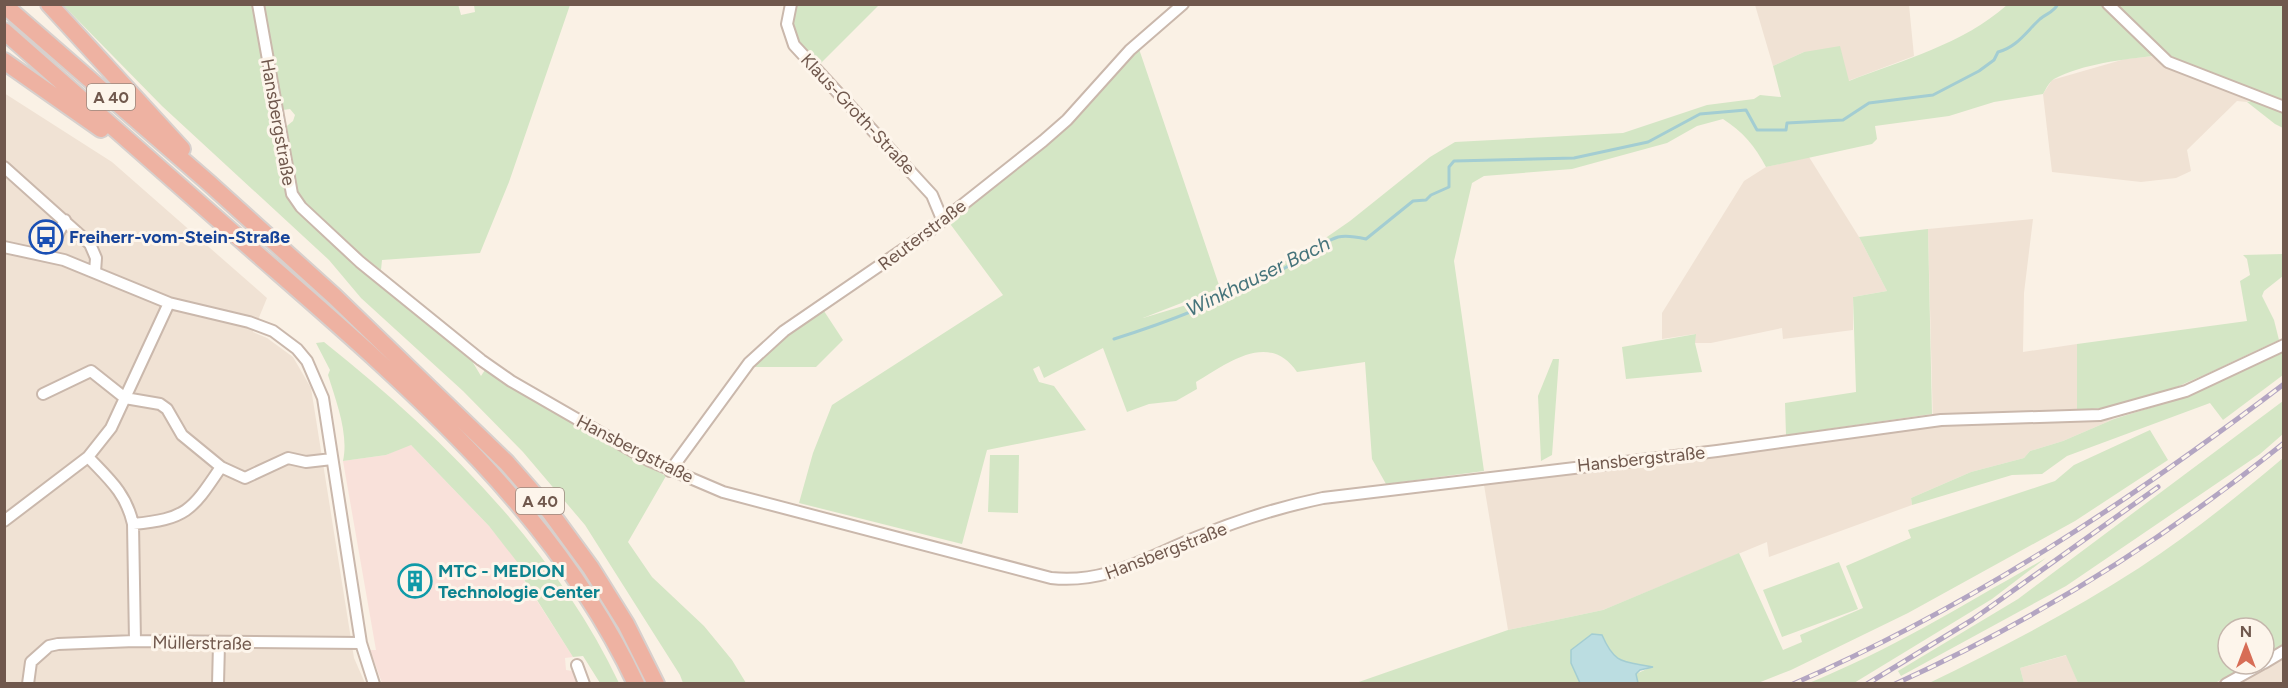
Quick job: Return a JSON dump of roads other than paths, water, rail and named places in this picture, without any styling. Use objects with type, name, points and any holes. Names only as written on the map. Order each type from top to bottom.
[{"type":"highway","points":[[48,4],[166,129],[209,183]]},
{"type":"highway","name":"A 40","points":[[4,5],[209,183],[395,353],[507,463],[550,512],[591,568],[626,624],[656,684]]},
{"type":"highway","name":"A 40","points":[[4,31],[315,305],[494,476],[536,524],[576,579],[612,637],[636,684]]},
{"type":"highway","points":[[4,61],[168,176]]},
{"type":"street","name":"Hansbergstraße","points":[[258,4],[288,185],[301,207],[416,309],[511,381],[670,471],[723,492],[1022,572],[1073,580],[1114,573],[1195,537],[1286,506],[1323,498],[1717,451],[1941,420],[2100,415],[2186,391],[2283,345]]},
{"type":"street","name":"Klaus-Groth-Straße","points":[[791,4],[787,24],[794,45],[932,195],[942,219]]},
{"type":"street","name":"Reuterstraße","points":[[670,471],[725,393],[758,355],[813,309],[881,266],[1055,130],[1130,50],[1183,4]]},
{"type":"street","points":[[2108,4],[2168,62],[2283,107]]},
{"type":"street","points":[[4,167],[65,220],[94,250],[95,272]]},
{"type":"street","points":[[47,256],[65,220]]},
{"type":"street","points":[[4,247],[47,256],[95,272],[169,303],[261,326],[285,339],[297,349],[313,371],[318,384],[361,643],[374,684]]},
{"type":"street","points":[[4,521],[88,457],[111,428],[169,303]]},
{"type":"street","points":[[42,394],[91,371],[125,398],[160,404],[167,409],[182,435],[222,467],[245,478],[288,458],[306,462],[332,459]]},
{"type":"street","name":"Müllerstraße","points":[[88,457],[124,496],[133,524],[135,641],[219,644],[361,643]]},
{"type":"street","points":[[133,524],[175,518],[189,510],[222,467]]},
{"type":"street","points":[[28,684],[31,662],[49,646],[135,641]]},
{"type":"street","points":[[218,684],[219,644]]},
{"type":"street","points":[[577,665],[584,684]]},
{"type":"street","points":[[2226,684],[2240,676]]},
{"type":"water","points":[[1592,634],[1602,635],[1611,652],[1621,660],[1653,667],[1640,670],[1636,674],[1638,683],[1580,683],[1571,663],[1571,650]]},
{"type":"waterway","name":"Winkhauser Bach","points":[[1114,339],[1179,317],[1242,290],[1338,237],[1366,239],[1413,201],[1426,200],[1431,195],[1449,187],[1449,167],[1454,161],[1574,158],[1648,142],[1700,114],[1746,110],[1757,130],[1786,130],[1787,123],[1843,120],[1869,103],[1933,95],[1979,71],[1994,60],[1998,52],[2016,43],[2058,4]]},
{"type":"railway","points":[[1793,684],[1923,621],[2047,549],[2167,469],[2284,384]]},
{"type":"railway","points":[[1895,684],[1998,633],[2097,576],[2192,513],[2284,443]]},
{"type":"railway","points":[[1867,684],[1972,620],[2158,487]]},
{"type":"place","name":"Freiherr-vom-Stein-Straße","points":[[46,237]]},
{"type":"place","name":"MTC - MEDION Technologie Center","points":[[415,581]]}]
